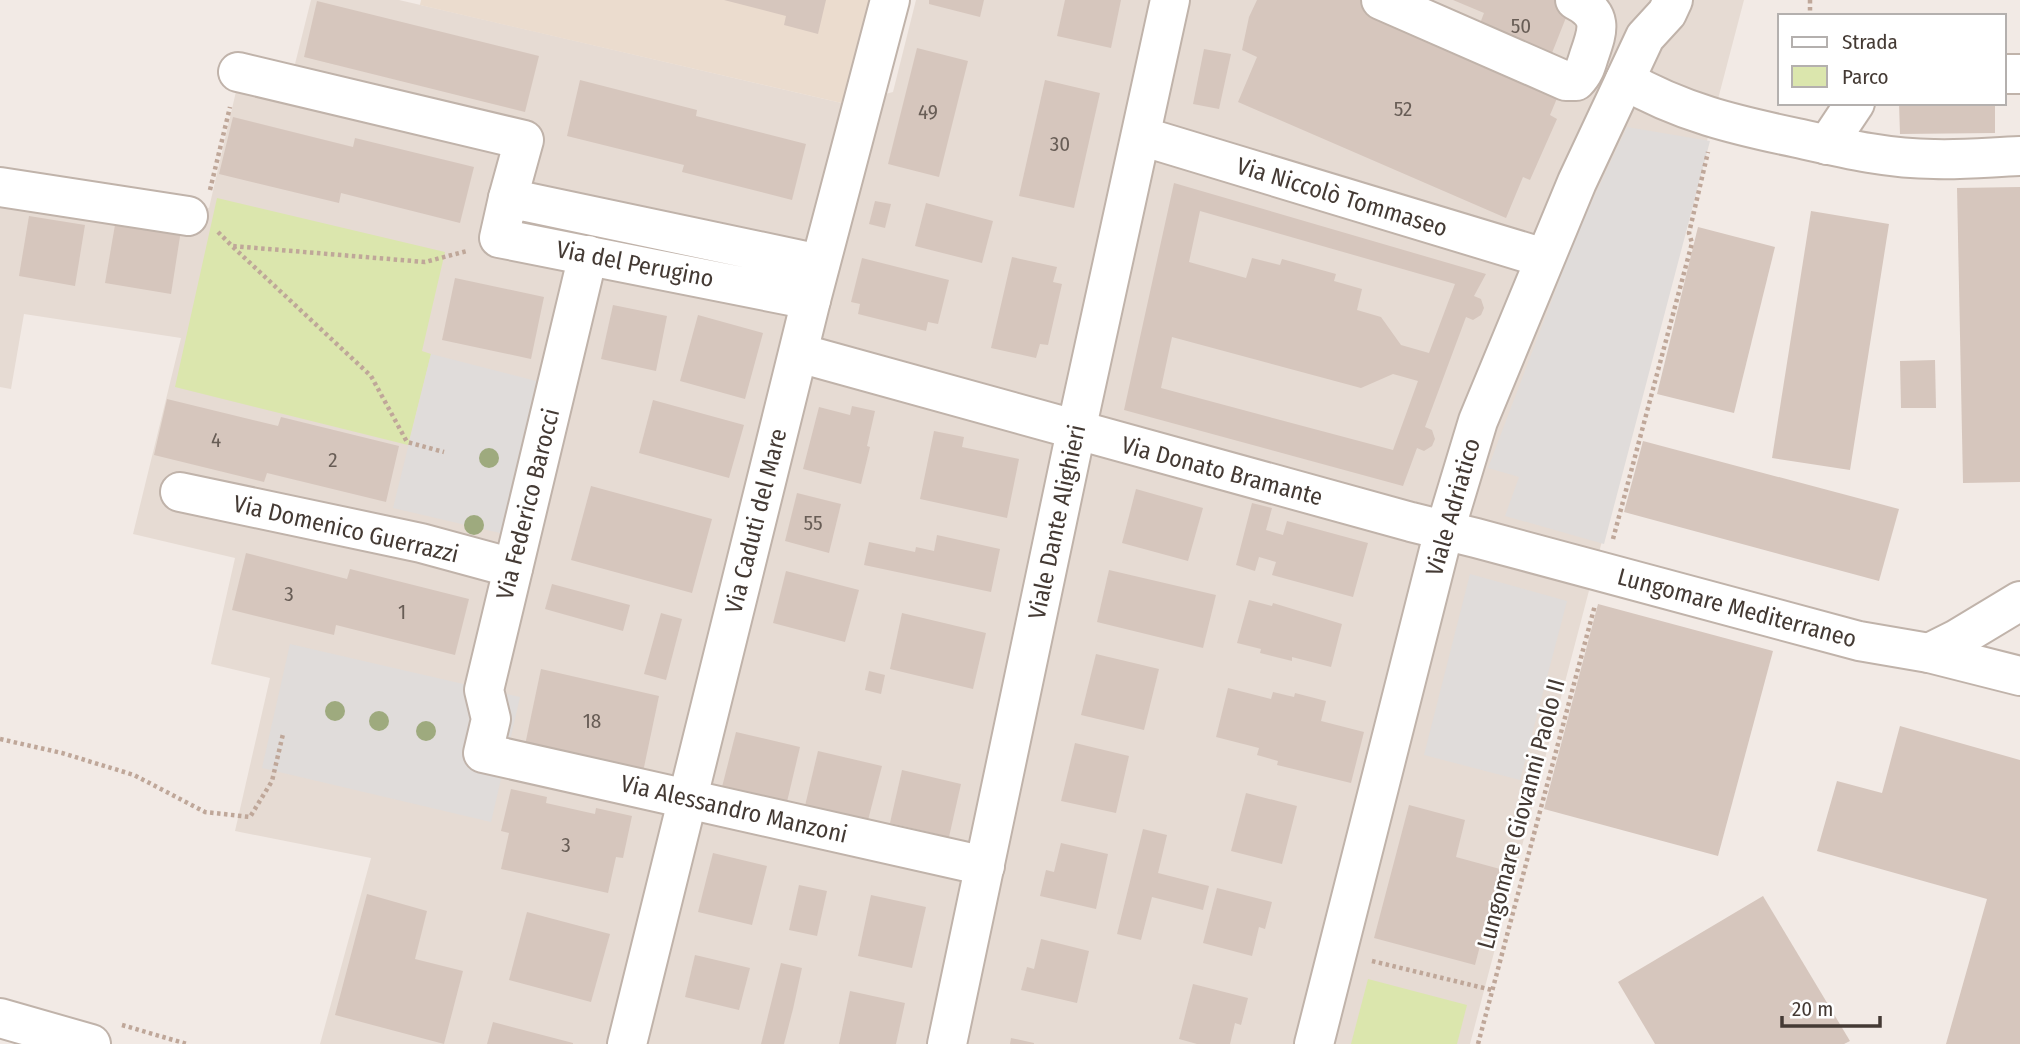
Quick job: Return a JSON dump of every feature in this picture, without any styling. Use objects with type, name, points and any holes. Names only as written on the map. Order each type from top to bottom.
[{"type":"street","name":"Via Caduti del Mare","points":[[627,1044],[799,353],[805,273],[890,0]]},
{"type":"street","name":"Viale Dante Alighieri","points":[[947,1044],[1170,0]]},
{"type":"street","points":[[1381,0],[1566,81],[1576,81],[1583,75],[1598,31],[1595,16],[1588,6],[1575,0]]},
{"type":"street","name":"Viale Adriatico","points":[[1314,1044],[1444,530],[1478,421],[1544,258],[1645,37],[1667,13],[1667,2]]},
{"type":"street","points":[[238,72],[524,140],[499,238]]},
{"type":"street","points":[[1625,80],[1657,98],[1715,120],[1827,145],[1877,154],[1934,159],[2020,156]]},
{"type":"street","points":[[1827,145],[1854,105]]},
{"type":"street","name":"Via Niccolò Tommaseo","points":[[1141,136],[1544,258]]},
{"type":"street","points":[[0,187],[196,217]]},
{"type":"street","name":"Via del Perugino","points":[[508,198],[805,273]]},
{"type":"street","name":"Via del Perugino","points":[[499,238],[775,291],[805,273]]},
{"type":"street","name":"Via Federico Barocci","points":[[483,753],[491,719],[484,690],[588,255]]},
{"type":"street","name":"Via Donato Bramante","points":[[799,353],[1444,530]]},
{"type":"street","name":"Via Domenico Guerrazzi","points":[[180,492],[421,543],[513,568]]},
{"type":"street","name":"Lungomare Mediterraneo","points":[[1444,530],[1601,583],[1859,641],[1928,653],[2020,676]]},
{"type":"street","points":[[1928,653],[2020,601]]},
{"type":"street","name":"Via Alessandro Manzoni","points":[[483,753],[985,866]]},
{"type":"street","points":[[0,1018],[90,1044]]},
{"type":"path","points":[[238,72],[196,217],[232,246],[371,376],[407,442],[444,452]]},
{"type":"path","name":"Lungomare Giovanni Paolo II","points":[[1478,1044],[1692,243],[1689,233],[1715,120]]},
{"type":"path","points":[[232,246],[425,262],[478,249],[499,238]]},
{"type":"path","points":[[0,738],[134,775],[205,812],[250,817],[272,781],[283,734]]},
{"type":"path","points":[[1364,959],[1492,990]]},
{"type":"shaded area","points":[[311,0],[399,0],[846,104],[893,92],[916,0],[1744,0],[1470,1044],[320,1044],[371,858],[235,831],[270,678],[211,664],[235,558],[133,534],[181,338],[24,314],[11,389],[0,387],[0,175],[209,208],[244,57],[294,68]]},
{"type":"shaded area","points":[[421,0],[874,0],[846,104],[420,5]]},
{"type":"shaded area","points":[[1627,127],[1710,141],[1604,544],[1505,516],[1519,477],[1488,468],[1580,226]]},
{"type":"shaded area","points":[[431,354],[540,382],[504,534],[393,508]]},
{"type":"shaded area","points":[[1470,574],[1567,601],[1520,780],[1424,755]]},
{"type":"shaded area","points":[[290,644],[520,697],[491,822],[262,768]]},
{"type":"green space","points":[[217,198],[445,252],[422,351],[431,354],[408,445],[175,387]]},
{"type":"green space","points":[[1368,979],[1467,1005],[1457,1044],[1351,1044]]},
{"type":"building","points":[[724,0],[826,0],[818,34],[784,25],[786,16]]},
{"type":"building","points":[[929,0],[984,0],[980,17],[929,4]]},
{"type":"building","points":[[1065,0],[1121,0],[1111,48],[1057,36]]},
{"type":"building","points":[[1257,0],[1368,0],[1563,84],[1550,115],[1557,119],[1530,180],[1523,177],[1506,218],[1238,102],[1257,57],[1242,50],[1249,17]]},
{"type":"building","points":[[1453,0],[1564,0],[1569,10],[1550,58],[1474,39],[1484,13]]},
{"type":"building","points":[[317,1],[539,56],[525,112],[304,57]]},
{"type":"building","points":[[917,48],[968,61],[939,177],[888,164]]},
{"type":"building","points":[[1204,49],[1231,54],[1219,109],[1193,104]]},
{"type":"building","points":[[580,80],[697,110],[696,116],[806,144],[792,200],[682,172],[684,165],[567,136]]},
{"type":"building","points":[[1045,80],[1100,93],[1074,208],[1019,196]]},
{"type":"building","points":[[1899,105],[1995,105],[1995,133],[1900,134]]},
{"type":"building","points":[[233,117],[353,147],[355,138],[474,167],[460,223],[341,193],[339,203],[219,174]]},
{"type":"building","points":[[1174,183],[1486,274],[1474,296],[1481,299],[1484,308],[1481,315],[1473,320],[1466,317],[1425,427],[1432,430],[1435,439],[1432,446],[1424,451],[1417,448],[1403,486],[1124,410]],"holes":[[[1200,211],[1455,284],[1429,353],[1401,345],[1381,317],[1357,310],[1362,289],[1334,281],[1336,274],[1282,259],[1280,265],[1252,258],[1246,278],[1189,262]],[[1172,337],[1361,388],[1393,374],[1418,381],[1393,450],[1161,388]]]},
{"type":"building","points":[[2020,187],[2020,482],[1963,483],[1957,188]]},
{"type":"building","points":[[875,201],[891,204],[885,228],[869,224]]},
{"type":"building","points":[[926,203],[993,221],[982,263],[915,246]]},
{"type":"building","points":[[1811,211],[1889,224],[1850,470],[1772,458]]},
{"type":"building","points":[[29,216],[85,225],[75,286],[19,276]]},
{"type":"building","points":[[116,219],[181,230],[171,294],[105,283]]},
{"type":"building","points":[[1698,227],[1775,247],[1734,413],[1657,394]]},
{"type":"building","points":[[1012,257],[1057,267],[1053,282],[1062,284],[1048,345],[1040,344],[1036,358],[991,348]]},
{"type":"building","points":[[862,258],[949,280],[938,324],[928,322],[926,331],[858,314],[860,304],[851,302]]},
{"type":"building","points":[[455,278],[544,297],[531,359],[442,340]]},
{"type":"building","points":[[613,305],[667,316],[656,371],[601,359]]},
{"type":"building","points":[[698,315],[763,333],[745,399],[680,381]]},
{"type":"building","points":[[1935,360],[1936,408],[1901,408],[1900,361]]},
{"type":"building","points":[[167,399],[278,426],[281,417],[399,446],[386,502],[267,473],[264,482],[154,455]]},
{"type":"building","points":[[653,400],[744,425],[729,478],[639,453]]},
{"type":"building","points":[[852,406],[875,411],[861,484],[803,469],[819,407],[850,415]]},
{"type":"building","points":[[934,431],[964,437],[962,447],[1019,459],[1007,518],[920,499]]},
{"type":"building","points":[[1643,441],[1899,509],[1879,581],[1624,512]]},
{"type":"building","points":[[591,486],[712,519],[692,593],[571,560]]},
{"type":"building","points":[[1136,489],[1203,508],[1188,561],[1122,543]]},
{"type":"building","points":[[797,493],[841,504],[829,553],[785,541]]},
{"type":"building","points":[[1252,503],[1272,508],[1266,530],[1283,535],[1287,521],[1368,543],[1353,597],[1272,575],[1276,562],[1259,557],[1255,571],[1236,565]]},
{"type":"building","points":[[937,535],[1000,549],[991,592],[864,565],[869,542],[915,552],[916,547],[934,551]]},
{"type":"building","points":[[246,553],[347,579],[350,569],[469,599],[455,655],[336,625],[334,635],[232,610]]},
{"type":"building","points":[[1109,570],[1216,595],[1203,648],[1097,622]]},
{"type":"building","points":[[786,571],[859,590],[845,642],[773,623]]},
{"type":"building","points":[[552,584],[630,605],[623,631],[545,609]]},
{"type":"building","points":[[1249,600],[1272,606],[1273,603],[1342,624],[1331,667],[1292,657],[1292,661],[1260,653],[1261,649],[1237,643]]},
{"type":"building","points":[[1598,604],[1773,651],[1718,856],[1544,809]]},
{"type":"building","points":[[661,613],[682,619],[666,680],[644,674]]},
{"type":"building","points":[[902,613],[986,633],[973,689],[890,669]]},
{"type":"building","points":[[1096,654],[1159,669],[1144,730],[1081,715]]},
{"type":"building","points":[[541,669],[659,696],[643,772],[525,745]]},
{"type":"building","points":[[869,671],[885,675],[881,694],[865,690]]},
{"type":"building","points":[[1228,688],[1271,699],[1273,692],[1294,697],[1295,693],[1326,701],[1321,721],[1364,732],[1351,783],[1277,765],[1278,761],[1257,755],[1259,748],[1216,737]]},
{"type":"building","points":[[1900,726],[2020,760],[2020,1044],[1946,1044],[1987,899],[1817,851],[1837,781],[1882,793]]},
{"type":"building","points":[[736,732],[800,747],[786,806],[721,791]]},
{"type":"building","points":[[1075,743],[1129,756],[1116,813],[1061,801]]},
{"type":"building","points":[[818,751],[882,766],[867,824],[804,810]]},
{"type":"building","points":[[902,770],[961,784],[949,837],[890,823]]},
{"type":"building","points":[[511,789],[547,797],[546,803],[595,814],[596,808],[632,816],[623,858],[616,857],[608,893],[501,869],[509,833],[501,831]]},
{"type":"building","points":[[1246,793],[1297,806],[1282,864],[1231,851]]},
{"type":"building","points":[[1409,805],[1465,820],[1456,857],[1500,869],[1475,965],[1374,938]]},
{"type":"building","points":[[1143,829],[1167,835],[1158,873],[1209,886],[1203,910],[1152,897],[1141,940],[1117,934]]},
{"type":"building","points":[[1061,843],[1108,854],[1096,909],[1040,896],[1046,870],[1054,872]]},
{"type":"building","points":[[713,853],[767,866],[752,925],[698,912]]},
{"type":"building","points":[[799,885],[827,891],[817,936],[789,930]]},
{"type":"building","points":[[1217,888],[1272,902],[1265,929],[1259,927],[1252,956],[1203,943]]},
{"type":"building","points":[[367,894],[427,911],[415,959],[463,971],[444,1044],[335,1015]]},
{"type":"building","points":[[871,895],[926,907],[912,968],[858,956]]},
{"type":"building","points":[[1763,896],[1850,1041],[1844,1044],[1655,1044],[1618,982]]},
{"type":"building","points":[[527,912],[610,934],[591,1002],[509,980]]},
{"type":"building","points":[[1041,939],[1089,951],[1077,1003],[1021,990],[1027,967],[1034,969]]},
{"type":"building","points":[[695,955],[750,968],[739,1010],[685,997]]},
{"type":"building","points":[[781,963],[802,968],[793,1009],[784,1044],[761,1044]]},
{"type":"building","points":[[1193,984],[1248,998],[1241,1025],[1235,1023],[1230,1044],[1197,1044],[1179,1039]]},
{"type":"building","points":[[850,991],[905,1003],[896,1044],[839,1044]]},
{"type":"building","points":[[493,1022],[573,1043],[573,1044],[487,1044]]},
{"type":"building","points":[[1011,1038],[1034,1043],[1034,1044],[1010,1044]]}]
